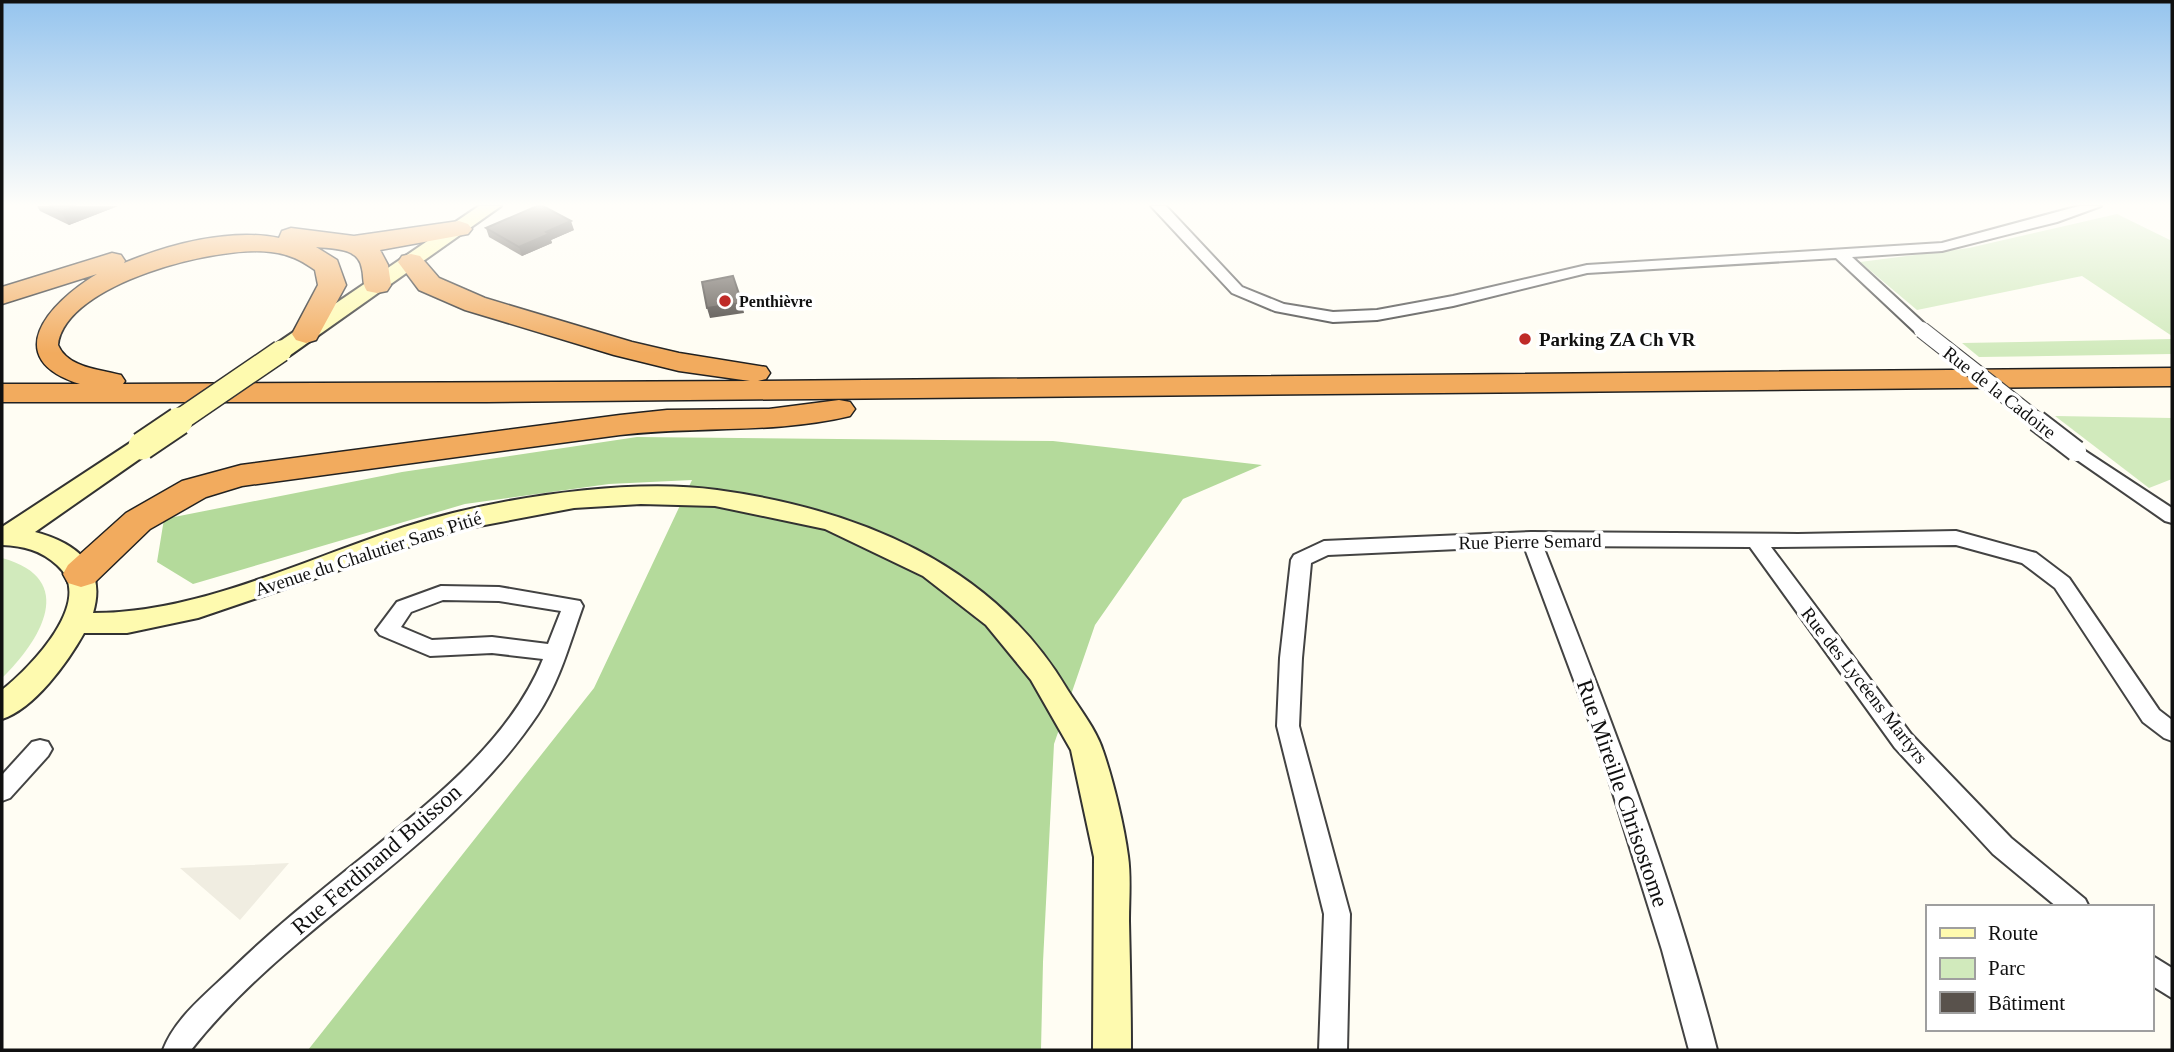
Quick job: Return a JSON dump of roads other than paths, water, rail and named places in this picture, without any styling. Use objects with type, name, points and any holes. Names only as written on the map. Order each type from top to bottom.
[{"type":"highway","points":[[2,296],[136,255]]},
{"type":"highway","points":[[168,394],[144,386],[72,373],[47,356],[43,345],[44,332],[54,317],[71,302],[109,278],[177,255]]},
{"type":"highway","points":[[306,334],[332,285],[328,266],[314,255]]},
{"type":"highway","points":[[371,255],[375,259],[377,285]]},
{"type":"highway","points":[[411,262],[422,278],[440,291],[572,335],[679,362],[865,390],[970,398]]},
{"type":"highway","points":[[81,574],[138,521],[194,489],[241,476],[620,425],[667,421],[769,419],[839,409],[970,398],[2172,377]]},
{"type":"highway","points":[[2,393],[865,390]]},
{"type":"highway","points":[[1033,397],[2172,395]]},
{"type":"highway","points":[[2,412],[839,409]]},
{"type":"street","points":[[6,536],[421,255]]},
{"type":"street","points":[[1204,255],[1237,290],[1280,308],[1333,317],[1377,316],[1587,269],[1806,255]]},
{"type":"street","name":"Rue de la Cadoire","points":[[1841,255],[1922,330],[2076,451],[2172,517]]},
{"type":"street","name":"Avenue du Chalutier Sans Pitié","points":[[76,623],[127,623],[198,608],[453,522],[574,500],[641,496],[715,498],[831,523],[919,562],[996,618],[1042,673],[1087,749],[1111,857],[1112,1050]]},
{"type":"street","points":[[2,707],[51,661],[76,623],[84,597],[81,574],[67,555],[43,542],[6,536]]},
{"type":"street","name":"Rue Pierre Semard","points":[[1333,1050],[1337,914],[1287,726],[1301,560],[1324,548],[1531,540],[1956,538],[2029,558],[2062,583],[2151,716],[2172,732]]},
{"type":"street","name":"Rue Mireille Chrisostome","points":[[1531,540],[1609,741],[1675,950],[1703,1050]]},
{"type":"street","name":"Rue des Lycéens Martyrs","points":[[1755,540],[1903,741],[2002,846],[2074,905]]},
{"type":"street","name":"Rue Ferdinand Buisson","points":[[177,1050],[182,1039],[252,966],[478,770],[531,707],[555,653],[573,606],[499,594],[441,593],[404,607],[387,630],[430,648],[492,645],[555,653]]},
{"type":"street","points":[[2,791],[40,749]]},
{"type":"street","points":[[2153,970],[2172,985]]},
{"type":"place","name":"Penthièvre","points":[[725,301]]},
{"type":"place","name":"Parking ZA Ch VR","points":[[1525,339]]}]
